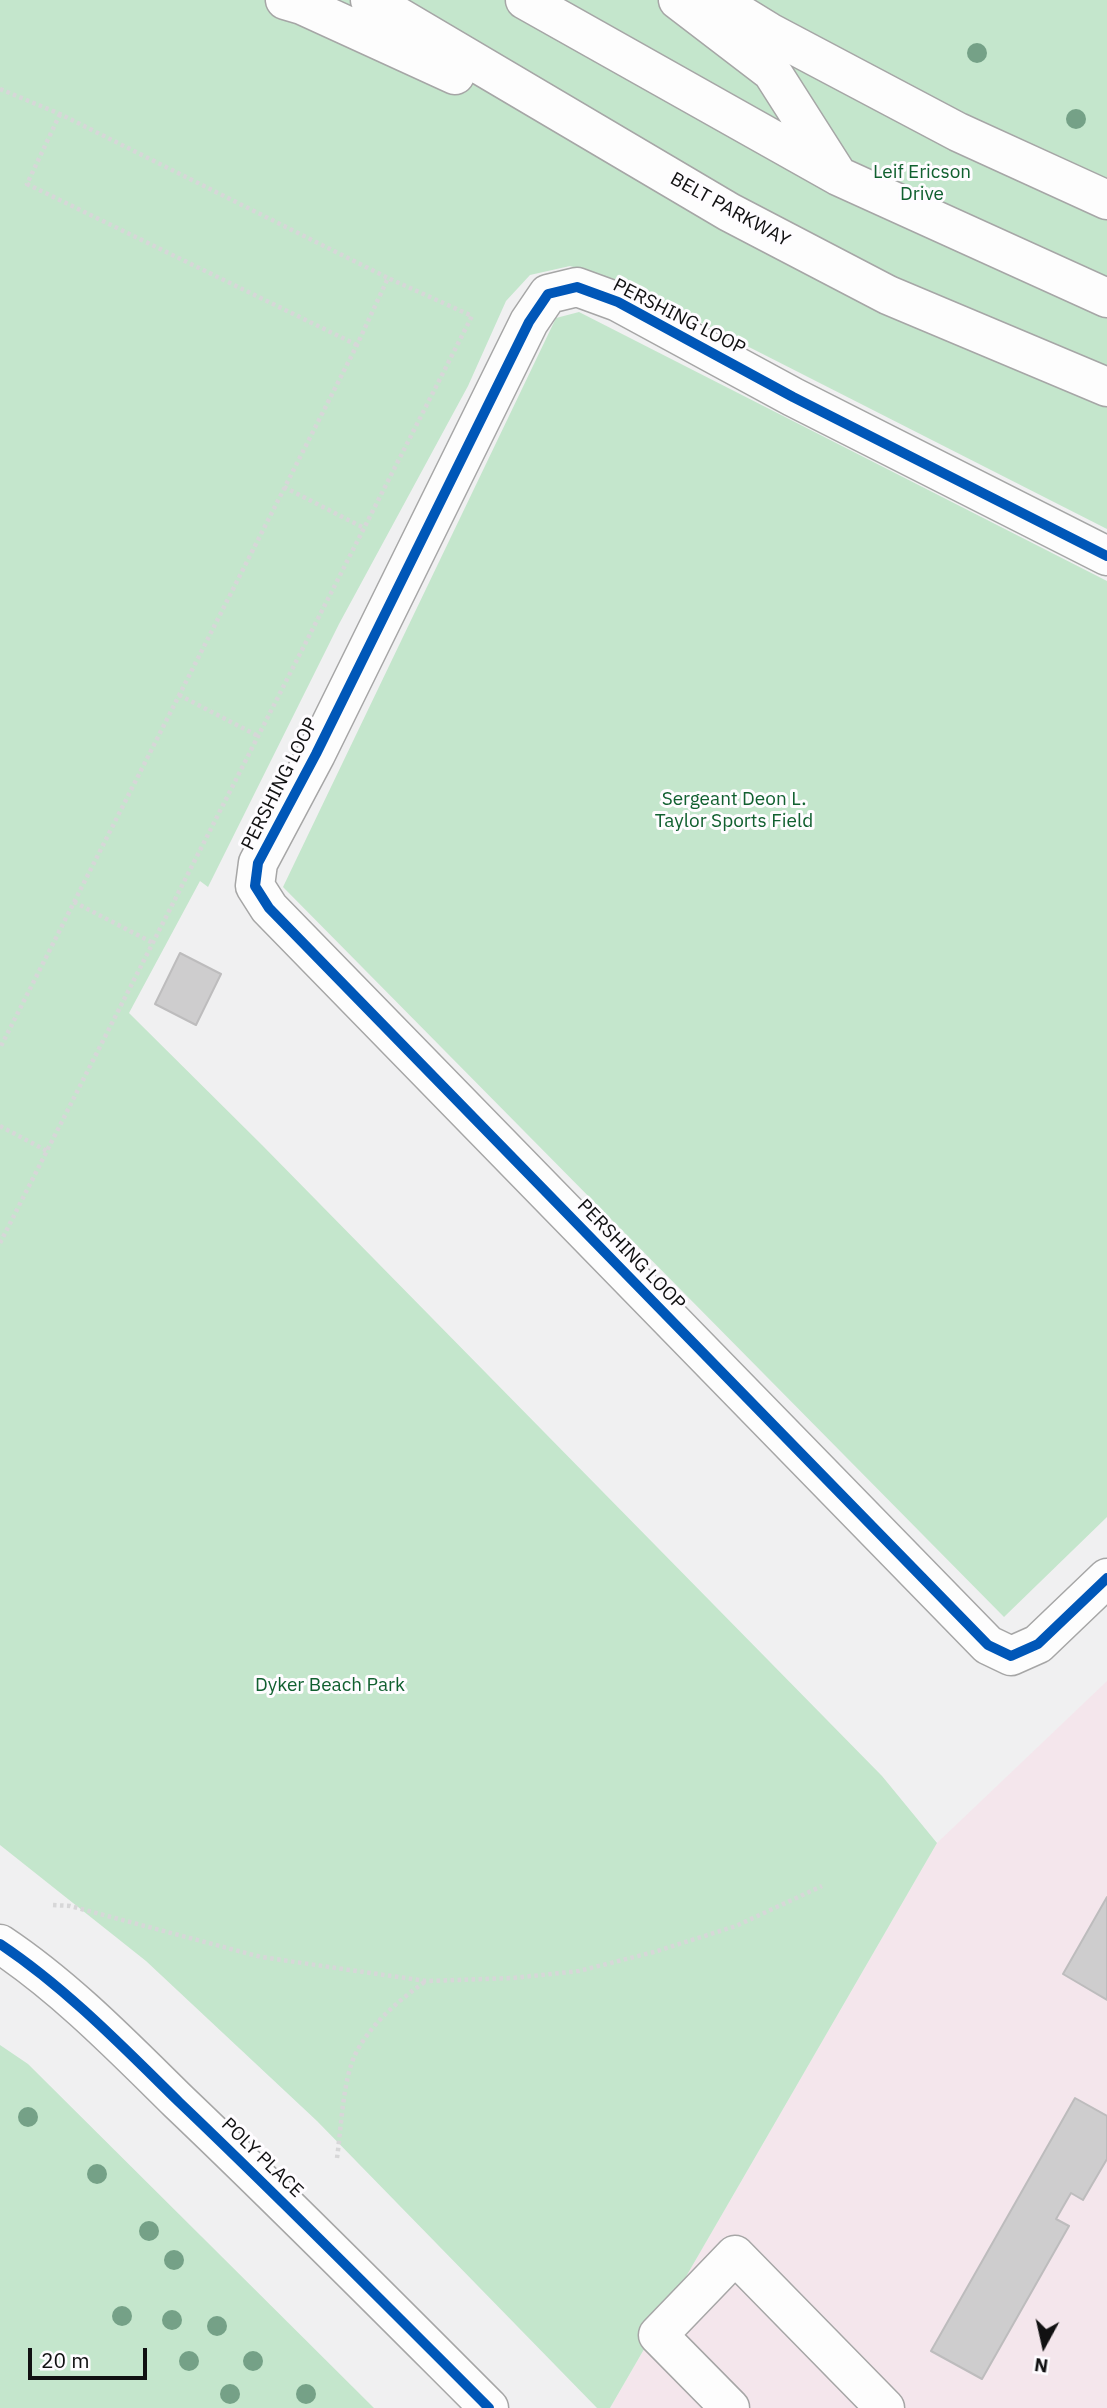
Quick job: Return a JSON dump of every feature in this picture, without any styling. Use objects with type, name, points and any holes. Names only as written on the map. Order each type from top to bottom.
[{"type":"main road","points":[[285,0],[302,5],[648,163]]},
{"type":"main road","name":"BELT PARKWAY","points":[[370,0],[729,212],[888,295],[1107,387]]},
{"type":"main road","points":[[525,0],[838,176],[1107,298]]},
{"type":"main road","points":[[678,0],[772,72],[838,176]]},
{"type":"main road","points":[[718,0],[769,32],[958,132],[1107,200]]},
{"type":"main road","name":"PERSHING LOOP","points":[[1107,556],[793,397],[618,302],[577,287],[548,294],[529,322],[316,754],[258,863],[255,886],[269,908],[988,1645],[1011,1656],[1038,1644],[1107,1578]]},
{"type":"main road","name":"POLY PLACE","points":[[0,1944],[79,2008],[157,2080],[489,2408]]},
{"type":"main road","points":[[730,2408],[658,2335],[735,2255],[886,2408]]},
{"type":"path","points":[[0,89],[60,114],[388,278],[472,316],[0,1243]]},
{"type":"path","points":[[60,114],[27,184],[357,345]]},
{"type":"path","points":[[0,1048],[357,345],[388,278]]},
{"type":"path","points":[[284,488],[364,527]]},
{"type":"path","points":[[179,695],[258,736]]},
{"type":"path","points":[[74,902],[153,943]]},
{"type":"path","points":[[0,1126],[47,1151]]},
{"type":"path","points":[[53,1905],[71,1906],[261,1957],[426,1981],[513,1978],[591,1968],[654,1952],[736,1926],[822,1886]]},
{"type":"path","points":[[337,2158],[347,2085],[354,2056],[373,2028],[399,2000],[426,1981]]},
{"type":"shaded area","points":[[1107,1681],[1107,2408],[610,2408],[937,1843]]},
{"type":"green space","name":"Dyker Beach Park","points":[[0,0],[1107,0],[1107,529],[623,283],[570,266],[530,275],[506,301],[468,386],[339,624],[208,887],[200,881],[129,1013],[882,1776],[937,1843],[610,2408],[597,2408],[317,2121],[146,1961],[0,1845]]},
{"type":"green space","name":"Sergeant Deon L. Taylor Sports Field","points":[[579,312],[1107,581],[1107,1517],[1004,1617],[283,887],[556,318]]},
{"type":"green space","points":[[0,2045],[28,2064],[374,2408],[0,2408]]},
{"type":"building","points":[[180,953],[221,974],[196,1025],[155,1004]]},
{"type":"building","points":[[1107,1897],[1107,2000],[1063,1974]]},
{"type":"building","points":[[1075,2098],[1107,2116],[1107,2159],[1083,2200],[1071,2193],[1056,2219],[1069,2226],[982,2379],[931,2351]]},
{"type":"cycle path","points":[[1107,556],[793,397],[618,302],[577,287],[548,294],[529,322],[316,754],[258,863],[255,886],[269,908],[988,1645],[1011,1656],[1038,1644],[1107,1578]]},
{"type":"cycle path","points":[[0,1944],[48,1980],[115,2039],[489,2408]]},
{"type":"park label","name":"Leif Ericson Drive","points":[[922,184]]}]
